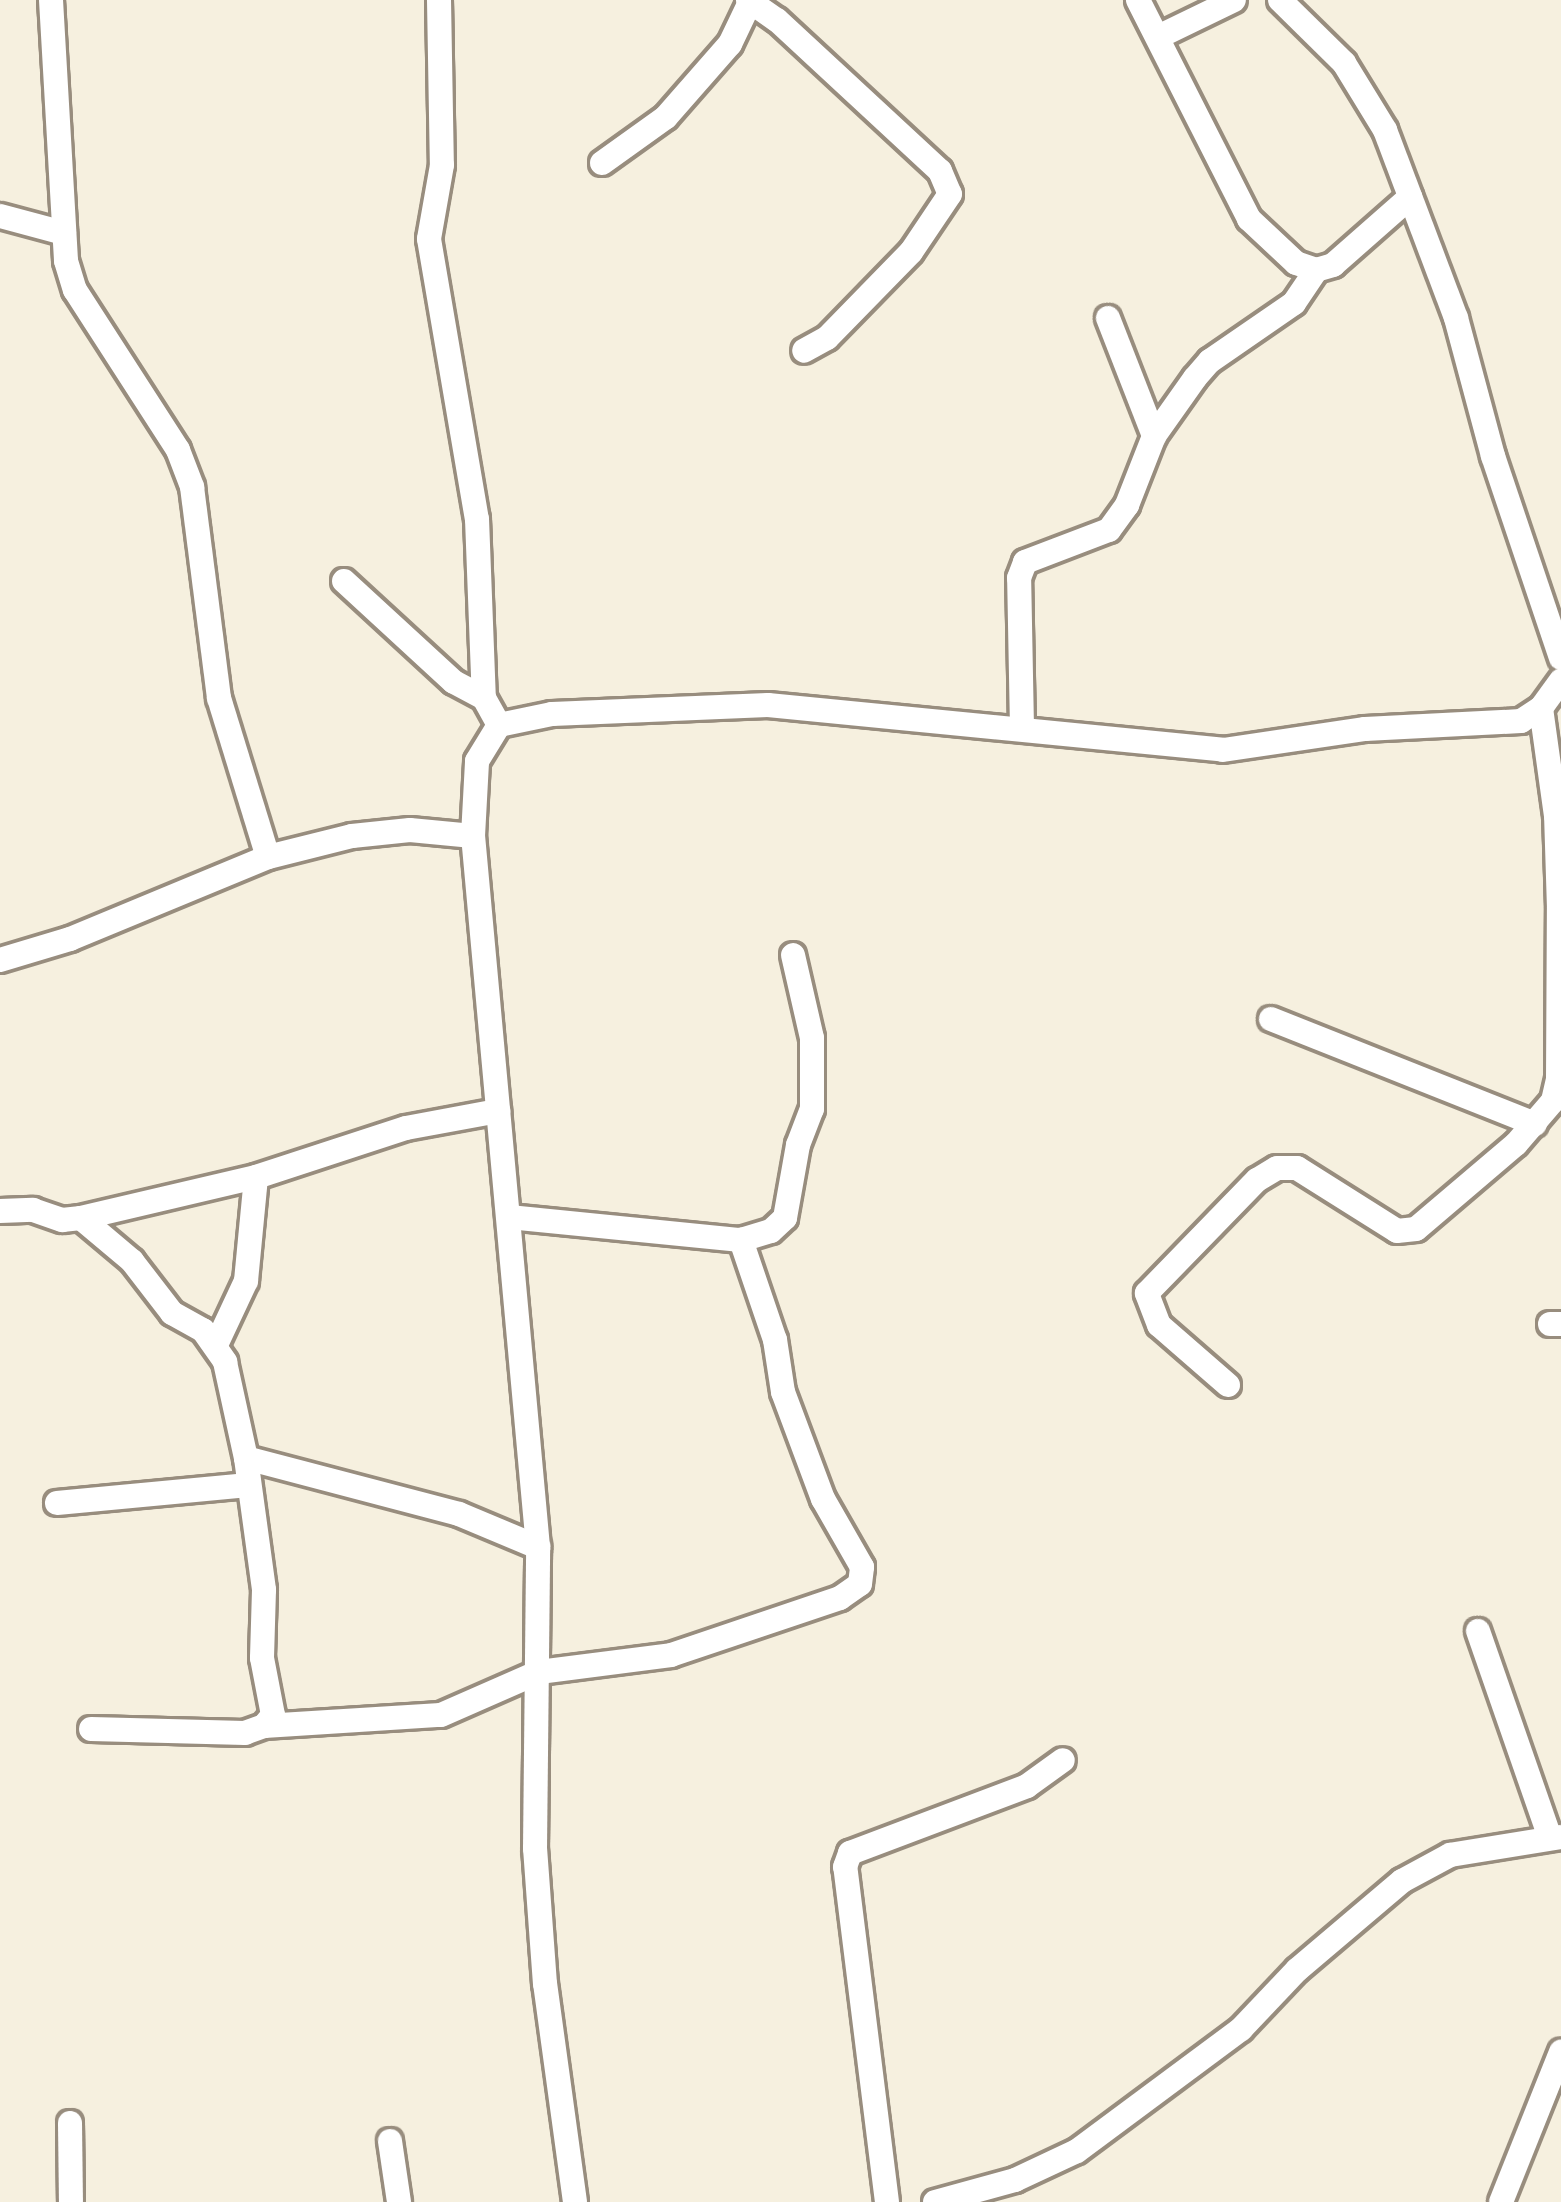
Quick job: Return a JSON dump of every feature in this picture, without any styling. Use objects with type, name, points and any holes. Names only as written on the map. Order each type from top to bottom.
[{"type":"street","points":[[51,0],[64,233],[74,290],[178,449],[192,487],[219,698],[268,857]]},
{"type":"street","points":[[440,0],[443,145],[429,239],[477,519],[484,698],[499,725]]},
{"type":"street","points":[[1138,0],[1249,219],[1296,263],[1316,270]]},
{"type":"street","points":[[1160,36],[1234,0]]},
{"type":"street","points":[[1280,0],[1344,63],[1384,130],[1456,317],[1492,456],[1561,658]]},
{"type":"street","points":[[602,163],[666,117],[730,44],[749,1],[777,20],[940,170],[950,194],[911,252],[827,338],[803,351]]},
{"type":"street","points":[[1022,728],[1019,578],[1025,562],[1109,530],[1126,505],[1154,436],[1210,361],[1294,303],[1316,270],[1358,246],[1410,196]]},
{"type":"street","points":[[0,216],[64,233]]},
{"type":"street","points":[[1108,318],[1154,436]]},
{"type":"street","points":[[344,580],[454,682],[484,698]]},
{"type":"street","points":[[575,2202],[545,1984],[537,1872],[538,1547],[473,836],[477,761],[499,725],[552,714],[768,705],[1223,750],[1365,729],[1521,721],[1541,708],[1561,680]]},
{"type":"street","points":[[1228,1385],[1159,1325],[1148,1293],[1257,1180],[1277,1168],[1297,1168],[1397,1231],[1416,1229],[1436,1218],[1553,1101],[1558,1080],[1556,816],[1541,708]]},
{"type":"street","points":[[0,960],[70,939],[268,857],[352,836],[410,830],[473,836]]},
{"type":"street","points":[[509,1217],[741,1240],[770,1231],[785,1217],[798,1145],[812,1109],[812,1038],[793,955]]},
{"type":"street","points":[[1271,1019],[1535,1124]]},
{"type":"street","points":[[0,1211],[32,1210],[62,1220],[81,1218],[256,1177],[406,1128],[498,1111]]},
{"type":"street","points":[[216,1345],[246,1281],[256,1177]]},
{"type":"street","points":[[81,1218],[132,1261],[172,1313],[203,1330],[216,1345],[246,1458],[264,1590],[262,1658],[273,1715],[264,1726]]},
{"type":"street","points":[[91,1729],[245,1733],[264,1726],[441,1715],[539,1672],[670,1655],[840,1598],[860,1584],[862,1567],[823,1499],[783,1392],[775,1340],[741,1240]]},
{"type":"street","points":[[246,1458],[459,1514],[538,1547]]},
{"type":"street","points":[[57,1503],[248,1485]]},
{"type":"street","points":[[935,2202],[1015,2180],[1077,2151],[1241,2029],[1331,1938],[1402,1881],[1450,1855],[1555,1838],[1478,1631]]},
{"type":"street","points":[[887,2202],[845,1867],[850,1853],[1027,1786],[1063,1760]]},
{"type":"street","points":[[1502,2202],[1561,2052]]},
{"type":"street","points":[[70,2122],[71,2202]]},
{"type":"street","points":[[390,2141],[399,2202]]}]
